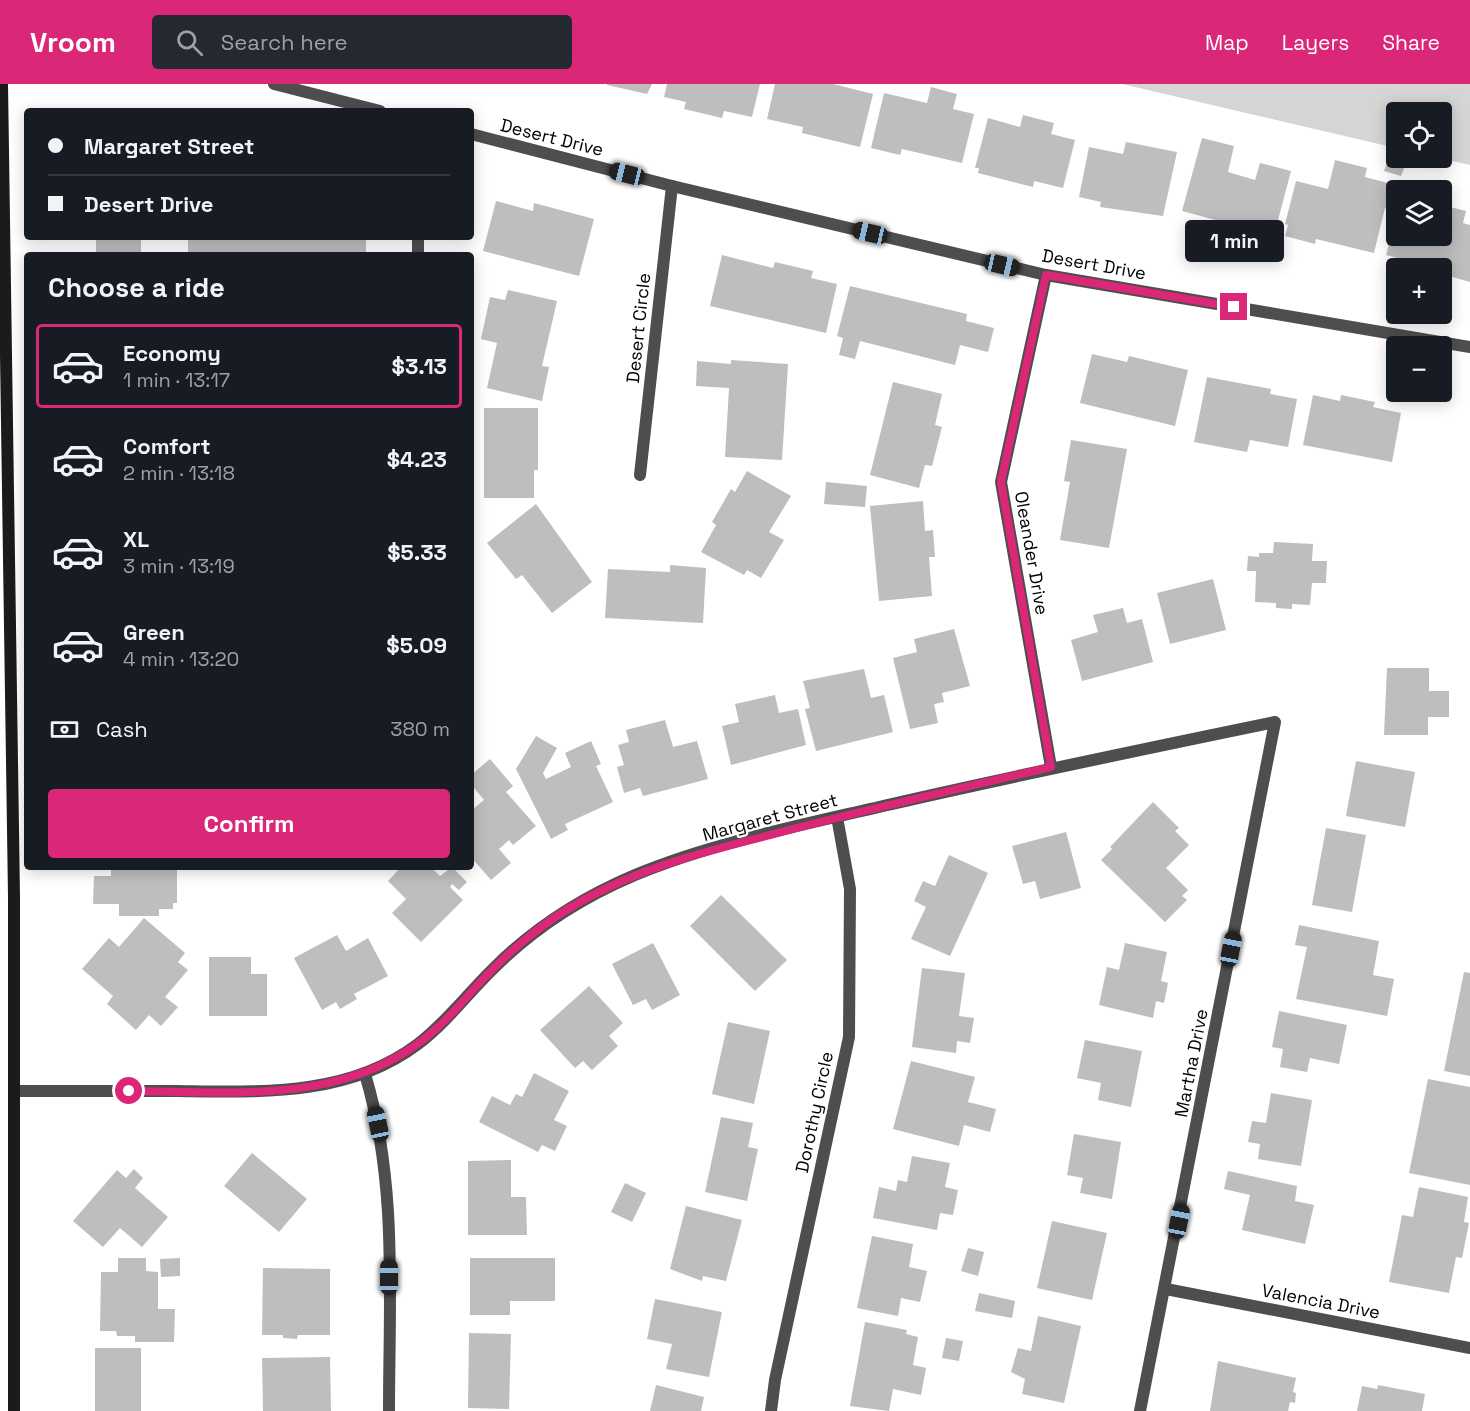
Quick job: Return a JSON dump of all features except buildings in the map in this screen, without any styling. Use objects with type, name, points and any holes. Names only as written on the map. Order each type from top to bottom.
[{"type":"street","points":[[2,84],[3,301],[14,897],[14,1411]]},
{"type":"street","points":[[274,84],[368,108]]},
{"type":"street","name":"Desert Drive","points":[[474,135],[672,186],[1046,275],[1470,347]]},
{"type":"street","name":"Desert Circle","points":[[640,475],[672,186]]},
{"type":"street","name":"Oleander Drive","points":[[1046,275],[1001,482],[1051,767]]},
{"type":"street","name":"Margaret Street","points":[[14,1091],[267,1092],[319,1086],[365,1074],[416,1046],[436,1029],[496,965],[522,943],[577,904],[637,874],[837,817],[1051,767],[1275,722]]},
{"type":"street","name":"Martha Drive","points":[[1140,1411],[1166,1289],[1275,722]]},
{"type":"street","name":"Dorothy Circle","points":[[771,1411],[775,1380],[849,1037],[850,889],[837,817]]},
{"type":"street","points":[[365,1074],[375,1107],[387,1177],[390,1411]]},
{"type":"street","name":"Valencia Drive","points":[[1166,1289],[1470,1348]]},
{"type":"shaded area","points":[[1122,84],[1470,84],[1470,165],[1452,161],[1452,102],[1386,102],[1386,146]]},
{"type":"route","points":[[129,1091],[267,1092],[319,1086],[365,1074],[391,1062],[416,1046],[456,1010],[496,965],[548,922],[606,888],[637,874],[703,852],[837,817],[1051,767],[1001,482],[1046,275],[1234,307]]}]
